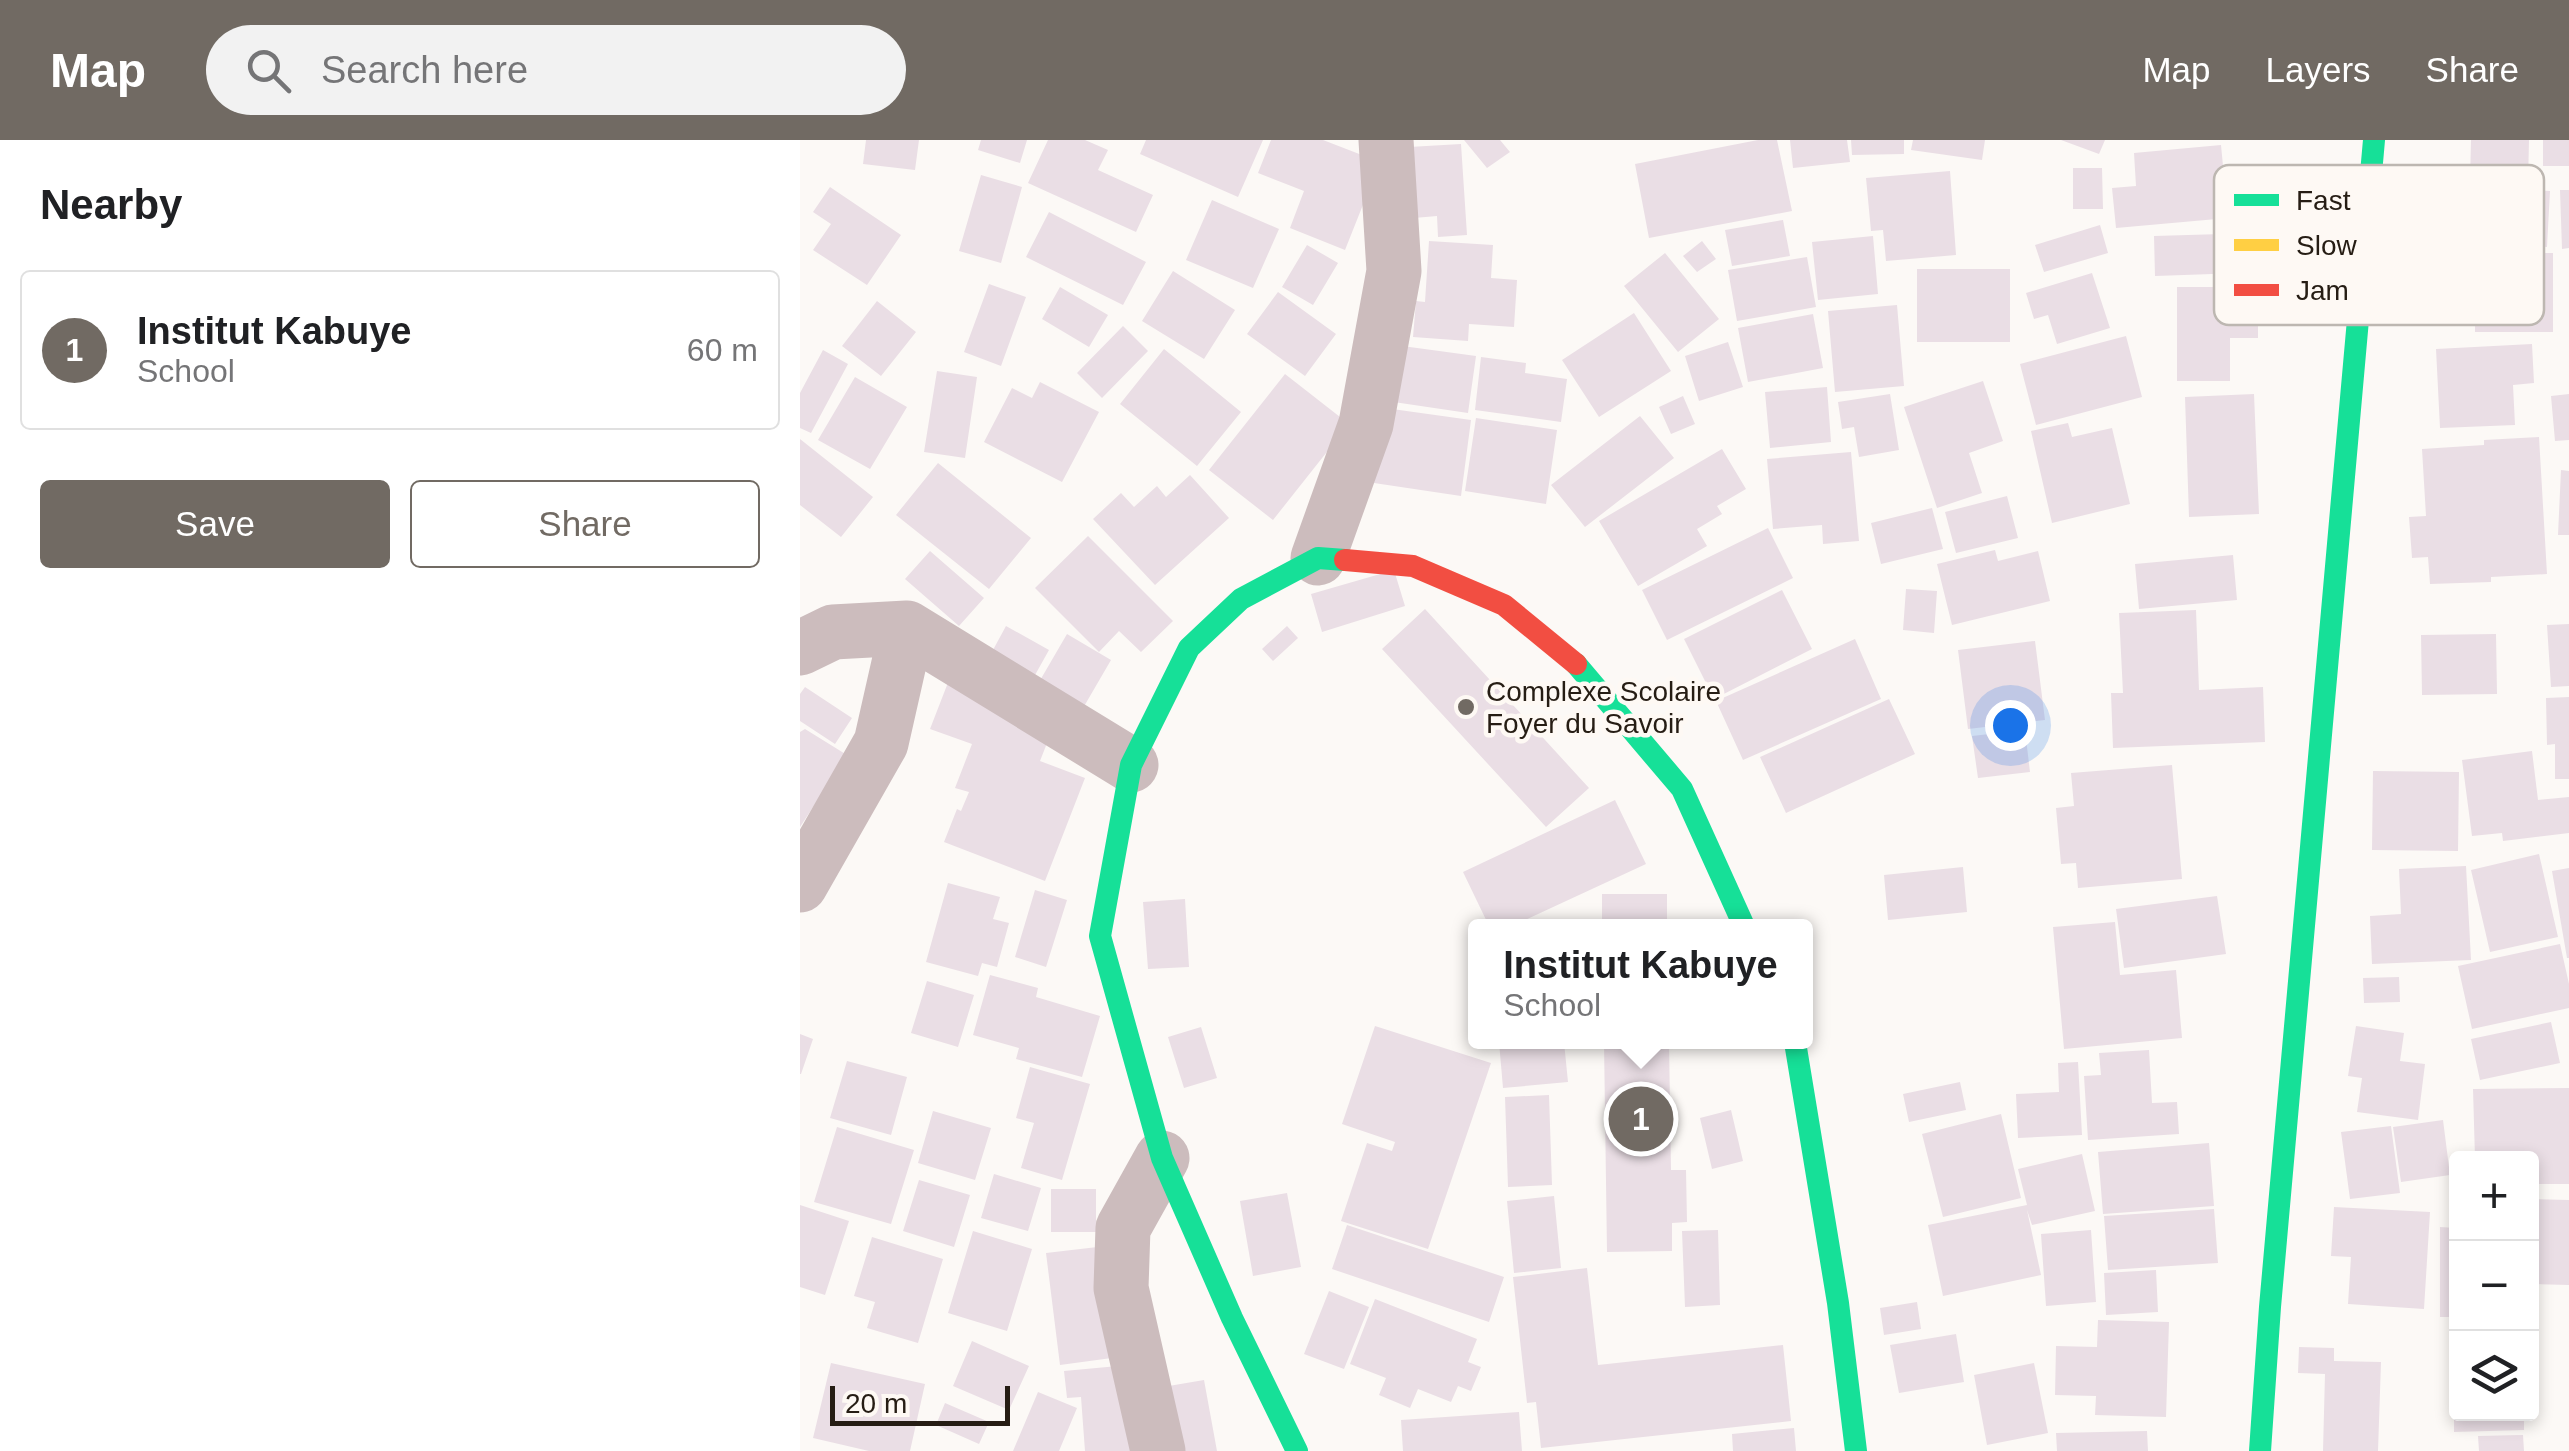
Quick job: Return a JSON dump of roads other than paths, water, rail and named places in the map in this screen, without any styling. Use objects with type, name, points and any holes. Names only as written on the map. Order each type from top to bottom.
[{"type":"highway","points":[[2372,165],[2374,140]]},
{"type":"highway","points":[[2260,1451],[2358,325]]},
{"type":"highway","points":[[1296,1451],[1162,1158],[1100,936],[1131,765],[1189,648],[1241,600],[1318,558],[1413,566],[1504,605],[1581,668],[1682,789],[1741,919]]},
{"type":"highway","points":[[1796,1049],[1838,1303],[1856,1451]]},
{"type":"street","points":[[1318,558],[1366,424],[1394,272],[1380,143]]},
{"type":"street","points":[[800,648],[833,632],[907,628],[1131,765]]},
{"type":"street","points":[[800,885],[881,742],[907,628]]},
{"type":"street","points":[[1158,1451],[1121,1288],[1123,1228],[1162,1158]]},
{"type":"place","name":"Complexe Scolaire Foyer du Savoir","points":[[1466,707]]},
{"type":"place","name":"Institut Kabuye","points":[[1641,1119]]}]
